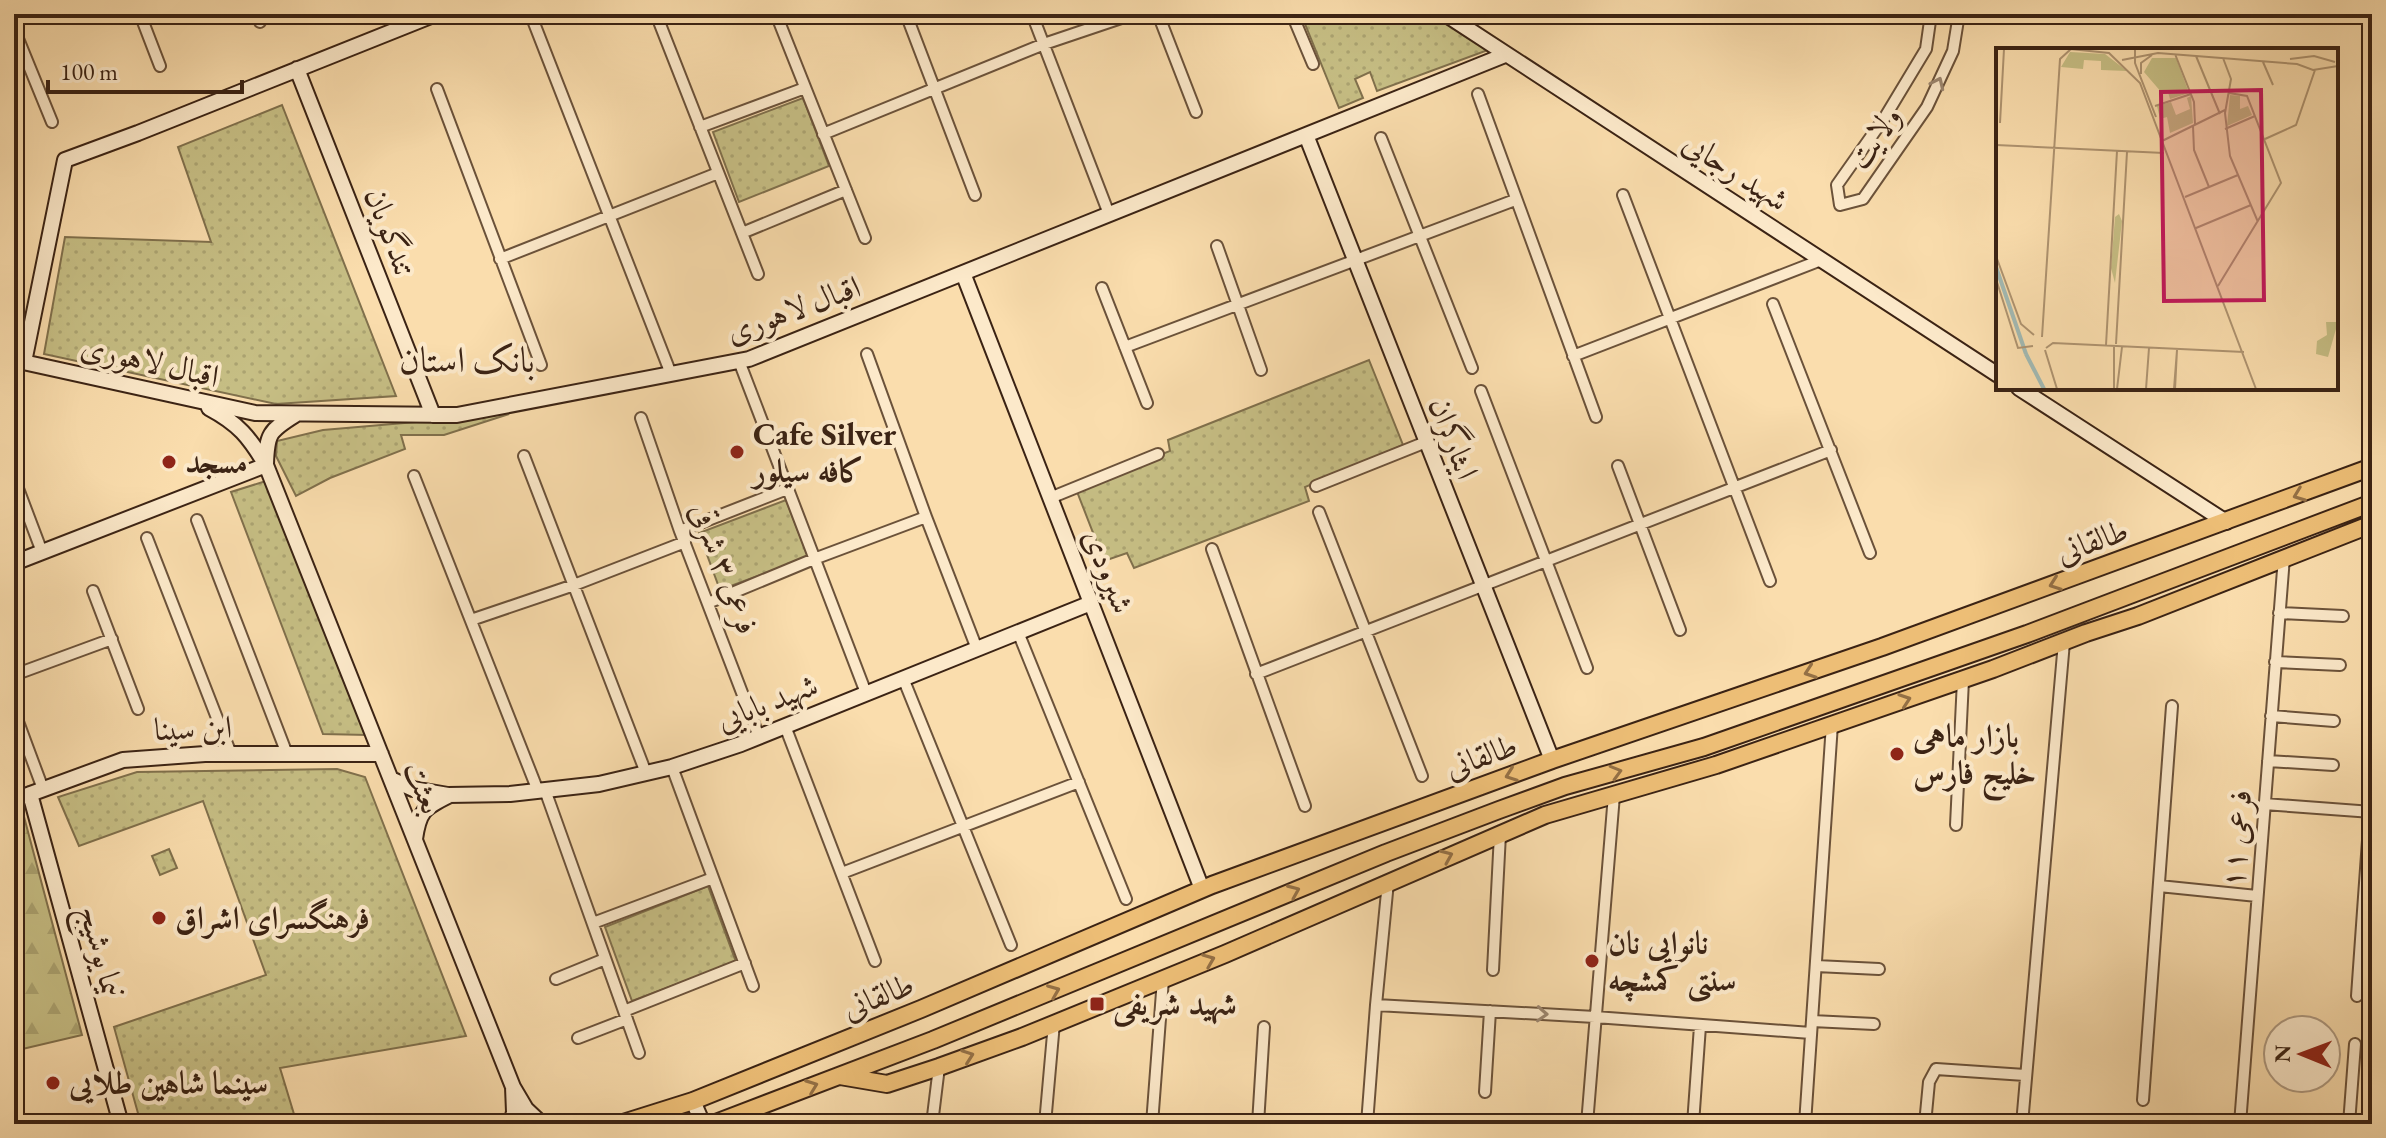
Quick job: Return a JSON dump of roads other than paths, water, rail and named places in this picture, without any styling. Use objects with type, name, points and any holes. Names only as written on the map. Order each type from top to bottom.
[{"type":"main road","name":"طالقانی","points":[[620,1124],[670,1117],[693,1101],[935,1003],[1202,889],[1552,760],[1882,647],[2372,467]]},
{"type":"main road","name":"طالقانی","points":[[713,1124],[1083,979],[1400,847],[1565,786],[1688,751],[2050,626],[2372,503]]},
{"type":"main road","points":[[839,1076],[887,1084],[939,1067],[1225,954],[1545,815],[1716,765],[1963,680],[2138,616],[2372,524]]},
{"type":"main road","points":[[1688,751],[1765,748]]},
{"type":"main road","points":[[749,1124],[776,1101]]},
{"type":"street","points":[[140,14],[160,66]]},
{"type":"street","points":[[19,361],[65,160],[436,14]]},
{"type":"street","points":[[656,14],[758,274]]},
{"type":"street","points":[[776,14],[865,238]]},
{"type":"street","points":[[906,14],[975,195]]},
{"type":"street","points":[[1032,14],[1109,214]]},
{"type":"street","points":[[823,134],[1044,44],[1133,14]]},
{"type":"street","points":[[1158,14],[1196,112]]},
{"type":"street","points":[[1292,14],[1313,64]]},
{"type":"street","name":"شهید رجایی","points":[[1445,14],[1996,374]]},
{"type":"street","name":"ولایت","points":[[1931,14],[1926,49],[1885,117],[1837,185],[1840,205],[1863,199],[1927,107],[1953,51],[1959,14]]},
{"type":"street","points":[[534,23],[671,374]]},
{"type":"street","points":[[14,29],[52,122]]},
{"type":"street","name":"اقبال لاهوری","points":[[19,361],[255,413],[457,415],[749,359],[1505,55]]},
{"type":"street","name":"تندگویان","points":[[297,69],[433,415]]},
{"type":"street","points":[[700,127],[805,88]]},
{"type":"street","points":[[437,89],[541,365]]},
{"type":"street","points":[[1478,94],[1596,417]]},
{"type":"street","name":"ایثارگران","points":[[1306,135],[1552,760]]},
{"type":"street","points":[[1381,138],[1472,368]]},
{"type":"street","points":[[500,259],[718,173]]},
{"type":"street","points":[[742,233],[846,190]]},
{"type":"street","points":[[1623,195],[1770,581]]},
{"type":"street","points":[[1125,347],[1515,200]]},
{"type":"street","points":[[1217,246],[1261,370]]},
{"type":"street","points":[[1573,356],[1821,260]]},
{"type":"street","name":"شیرودی","points":[[963,273],[1202,889]]},
{"type":"street","points":[[1102,288],[1147,403]]},
{"type":"street","points":[[1773,304],[1870,553]]},
{"type":"street","points":[[867,354],[977,649]]},
{"type":"street","points":[[739,361],[866,693]]},
{"type":"street","points":[[2022,390],[2226,522]]},
{"type":"street","points":[[1481,391],[1587,668]]},
{"type":"street","name":"بعثت","points":[[191,399],[226,417],[248,436],[266,465],[513,1087],[526,1109],[542,1124]]},
{"type":"street","points":[[14,563],[266,465],[266,441],[272,429],[296,414]]},
{"type":"street","name":"فرعی ۳ شرقی","points":[[641,418],[680,531],[759,737]]},
{"type":"street","points":[[1316,486],[1426,442]]},
{"type":"street","points":[[1256,674],[1831,450]]},
{"type":"street","points":[[1050,498],[1158,454]]},
{"type":"street","points":[[524,456],[646,773]]},
{"type":"street","points":[[1618,466],[1680,630]]},
{"type":"street","points":[[414,476],[542,791],[639,1053]]},
{"type":"street","points":[[14,478],[42,552]]},
{"type":"street","points":[[680,531],[787,489]]},
{"type":"street","points":[[1319,512],[1422,776]]},
{"type":"street","points":[[708,603],[926,517]]},
{"type":"street","points":[[197,520],[287,754]]},
{"type":"street","points":[[147,538],[231,754]]},
{"type":"street","points":[[471,620],[685,542]]},
{"type":"street","points":[[1212,549],[1305,806]]},
{"type":"street","name":"فرعی ۱۱","points":[[2240,1124],[2284,557]]},
{"type":"street","points":[[93,591],[138,709]]},
{"type":"street","name":"شهید بابایی","points":[[391,779],[413,789],[448,795],[510,794],[599,784],[672,767],[759,737],[1091,603]]},
{"type":"street","points":[[2279,613],[2343,616]]},
{"type":"street","points":[[1018,632],[1126,899]]},
{"type":"street","points":[[14,675],[112,639]]},
{"type":"street","points":[[2022,1124],[2064,642]]},
{"type":"street","points":[[2275,662],[2340,665]]},
{"type":"street","points":[[903,678],[1011,945]]},
{"type":"street","points":[[1956,825],[1963,680]]},
{"type":"street","points":[[2143,1100],[2172,706]]},
{"type":"street","points":[[14,711],[37,791]]},
{"type":"street","points":[[2271,716],[2334,721]]},
{"type":"street","points":[[1805,1124],[1832,724]]},
{"type":"street","points":[[785,726],[875,961]]},
{"type":"street","name":"ابن سینا","points":[[14,800],[123,760],[231,754],[381,754]]},
{"type":"street","points":[[2268,761],[2333,765]]},
{"type":"street","points":[[672,767],[753,986]]},
{"type":"street","points":[[842,873],[1079,782]]},
{"type":"street","name":"نیما یوشیج","points":[[37,791],[121,1124]]},
{"type":"street","points":[[415,839],[417,821],[425,807],[448,795]]},
{"type":"street","points":[[1587,1124],[1614,795]]},
{"type":"street","points":[[2264,804],[2371,812],[2357,996]]},
{"type":"street","points":[[1493,970],[1500,834]]},
{"type":"street","points":[[593,923],[713,878]]},
{"type":"street","points":[[1367,1124],[1388,882]]},
{"type":"street","points":[[2159,886],[2257,896]]},
{"type":"street","points":[[556,979],[605,959]]},
{"type":"street","points":[[578,1038],[745,963]]},
{"type":"street","points":[[1816,966],[1879,969]]},
{"type":"street","points":[[1152,1124],[1163,979]]},
{"type":"street","points":[[1376,1005],[1811,1033]]},
{"type":"street","points":[[1485,1092],[1490,1011]]},
{"type":"street","points":[[1812,1021],[1874,1024]]},
{"type":"street","points":[[1045,1124],[1054,1023]]},
{"type":"street","points":[[1693,1124],[1700,1026]]},
{"type":"street","points":[[1258,1124],[1264,1027]]},
{"type":"street","points":[[2349,1124],[2355,1044]]},
{"type":"street","points":[[932,1124],[939,1067]]},
{"type":"street","points":[[1925,1124],[1929,1082],[1936,1069],[2025,1075]]},
{"type":"street","points":[[511,1124],[513,1087]]},
{"type":"street","points":[[693,1101],[703,1124]]},
{"type":"place","name":"Cafe Silver کافه سیلور","points":[[737,452]]},
{"type":"place","name":"مسجد","points":[[169,462]]},
{"type":"place","name":"بازار ماهی خلیج فارس","points":[[1897,754]]},
{"type":"place","name":"فرهنگسرای اشراق","points":[[159,918]]},
{"type":"place","name":"نانوایی نان سنتی کمشچه","points":[[1592,961]]},
{"type":"place","name":"شهید شریفی","points":[[1097,1004]]},
{"type":"place","name":"سینما شاهین طلایی","points":[[53,1083]]},
{"type":"district","name":"بانک استان","points":[[467,359]]}]
